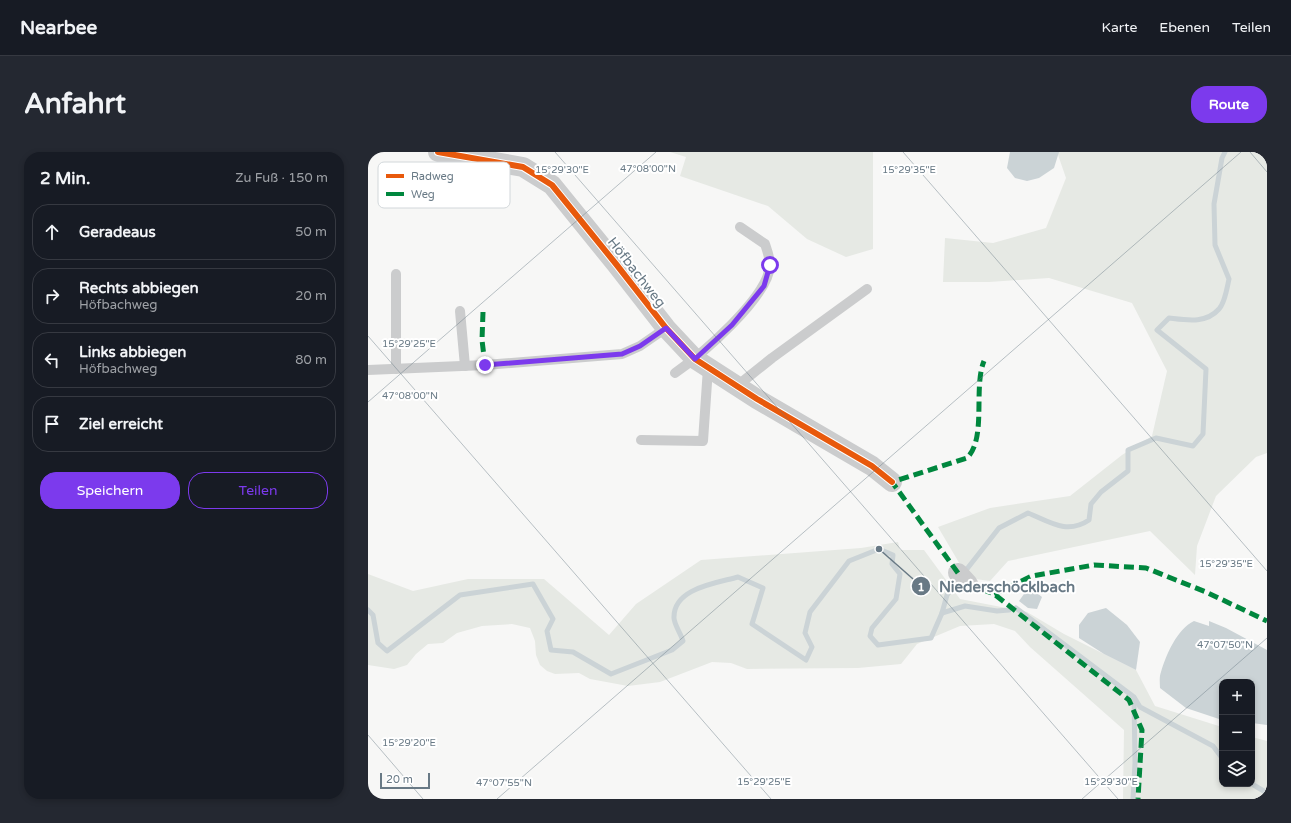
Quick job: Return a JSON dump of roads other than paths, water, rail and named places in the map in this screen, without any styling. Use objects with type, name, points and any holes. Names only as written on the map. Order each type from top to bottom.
[{"type":"street","name":"Höfbachweg","points":[[438,152],[495,162]]},
{"type":"street","name":"Höfbachweg","points":[[510,165],[523,167],[552,185],[666,328],[702,363],[737,386],[872,466],[892,482]]},
{"type":"lane","points":[[675,373],[702,363],[764,286],[770,265],[765,244],[740,227]]},
{"type":"lane","points":[[396,274],[396,369]]},
{"type":"lane","points":[[737,386],[772,358],[866,289]]},
{"type":"lane","points":[[460,311],[465,366]]},
{"type":"lane","name":"Höfbachweg","points":[[368,370],[465,366],[622,354],[640,346],[666,328]]},
{"type":"lane","points":[[641,440],[703,442],[702,363]]},
{"type":"waterway","points":[[963,574],[999,528],[1028,513],[1058,526],[1066,527],[1081,524],[1089,520],[1091,504],[1101,492],[1128,471],[1128,450],[1156,438],[1193,446],[1203,434],[1206,369],[1157,330],[1169,318],[1196,320],[1208,317],[1219,309],[1224,299],[1229,279],[1215,245],[1214,204],[1222,158],[1225,152]]},
{"type":"waterway","points":[[368,610],[373,615],[378,643],[387,651],[460,595],[533,584],[553,619],[547,631],[551,650],[573,652],[611,674],[672,650],[683,641],[674,620],[676,608],[688,593],[698,588],[719,582],[738,577],[763,588],[752,624],[806,660],[812,647],[805,633],[810,612],[849,561],[879,549],[893,555],[892,564],[900,574],[896,599],[872,628],[870,636],[878,645],[931,638],[942,613],[947,595],[958,580]]},
{"type":"waterway","points":[[942,613],[965,606],[997,611],[1009,610]]},
{"type":"waterway","points":[[1016,608],[1134,697],[1140,707],[1213,746],[1219,754]]},
{"type":"waterway","points":[[1133,799],[1135,763],[1134,698]]},
{"type":"waterway","points":[[1255,786],[1267,793]]},
{"type":"place","name":"Niederschöcklbach","points":[[879,549]]}]
